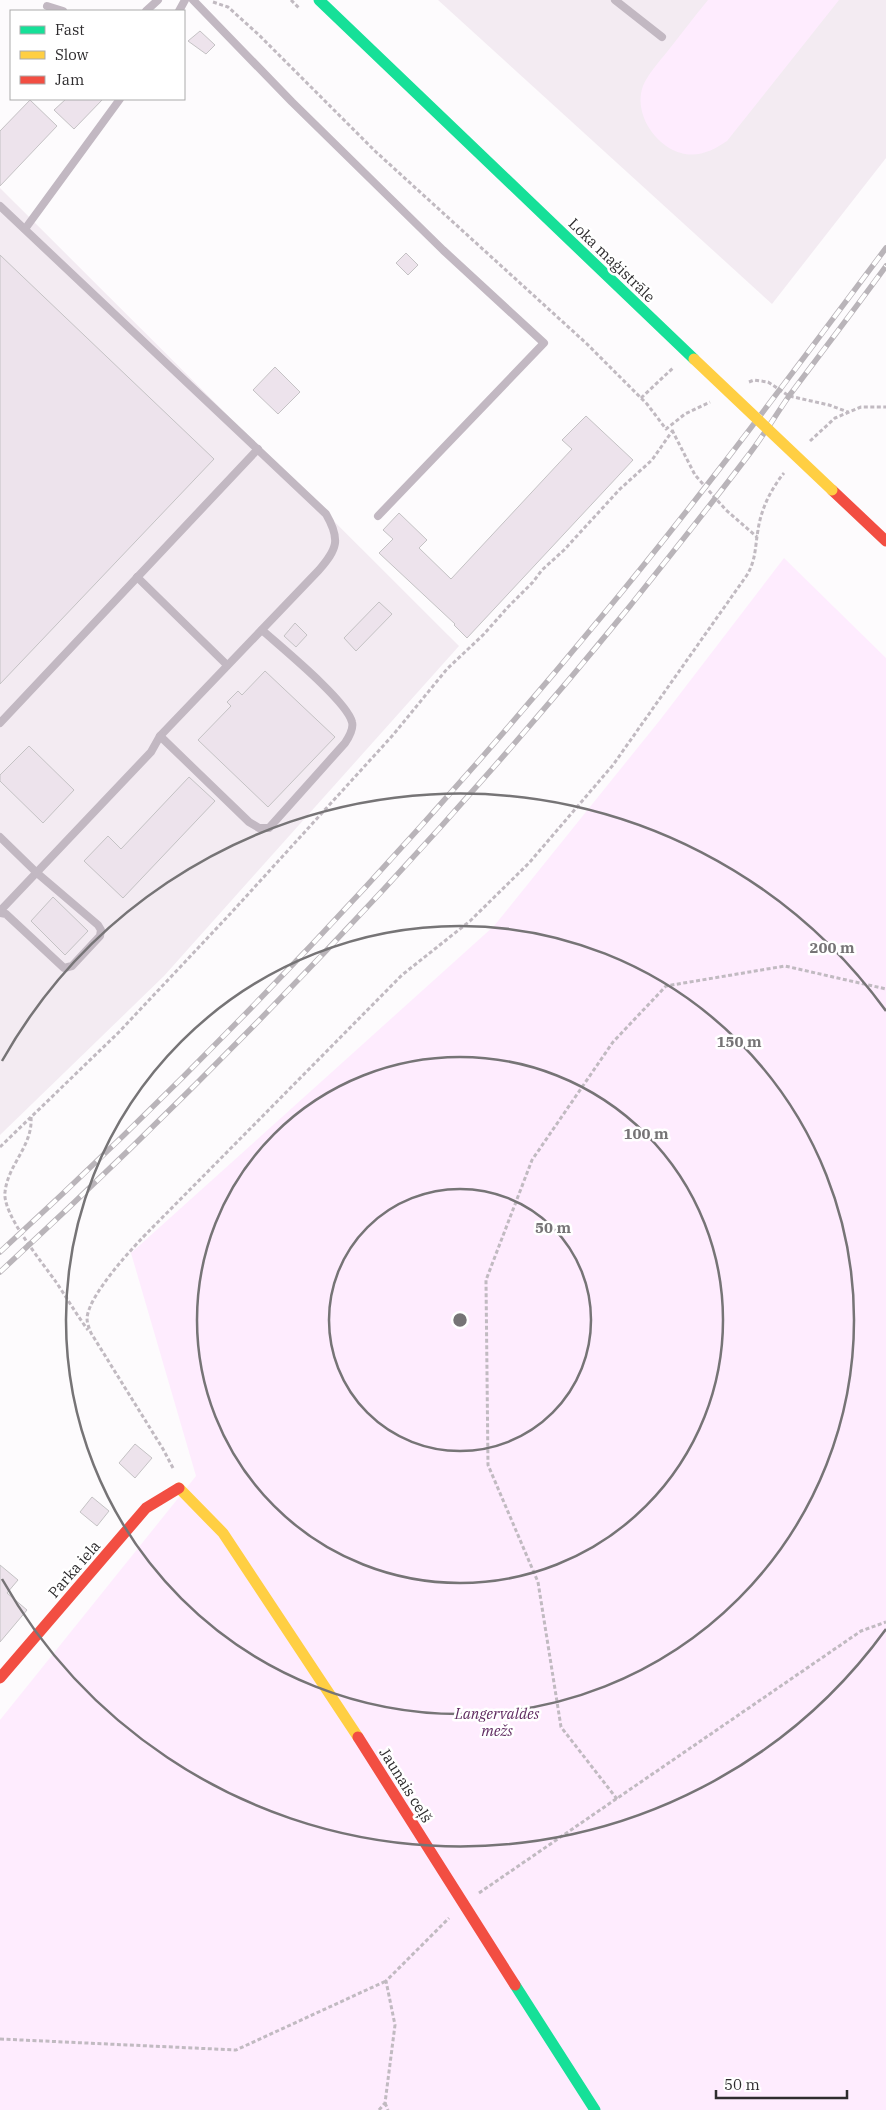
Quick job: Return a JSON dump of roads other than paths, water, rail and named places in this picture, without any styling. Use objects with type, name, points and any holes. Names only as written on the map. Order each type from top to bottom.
[{"type":"street","name":"Loka maģistrāle","points":[[319,0],[886,541]]},
{"type":"street","name":"Parka iela","points":[[0,1678],[146,1508],[178,1486]]},
{"type":"street","name":"Jaunais ceļš","points":[[178,1486],[223,1533],[362,1742],[462,1904],[595,2110]]},
{"type":"lane","points":[[147,10],[158,0]]},
{"type":"lane","points":[[193,0],[292,102],[416,223],[544,343],[378,516]]},
{"type":"lane","points":[[615,0],[662,37]]},
{"type":"lane","points":[[47,6],[60,10]]},
{"type":"lane","points":[[25,230],[119,100]]},
{"type":"lane","points":[[0,206],[326,514],[334,527],[336,540],[333,554],[160,736],[151,752],[37,873],[0,912],[6,914],[56,962],[64,968],[72,966],[100,936],[101,930],[90,918],[37,873],[0,837]]},
{"type":"lane","points":[[0,723],[258,449]]},
{"type":"lane","points":[[137,577],[227,665]]},
{"type":"lane","points":[[160,736],[249,822],[258,828],[269,828],[345,743],[350,736],[353,724],[348,710],[262,630]]},
{"type":"railway","points":[[0,1252],[159,1101],[236,1024],[460,783],[532,700],[675,526],[886,248]]},
{"type":"railway","points":[[0,1272],[166,1114],[247,1033],[327,950],[482,781],[630,606],[704,513],[753,450],[789,396],[886,266]]},
{"type":"park label","name":"Langervaldes mežs","points":[[497,1722]]}]
